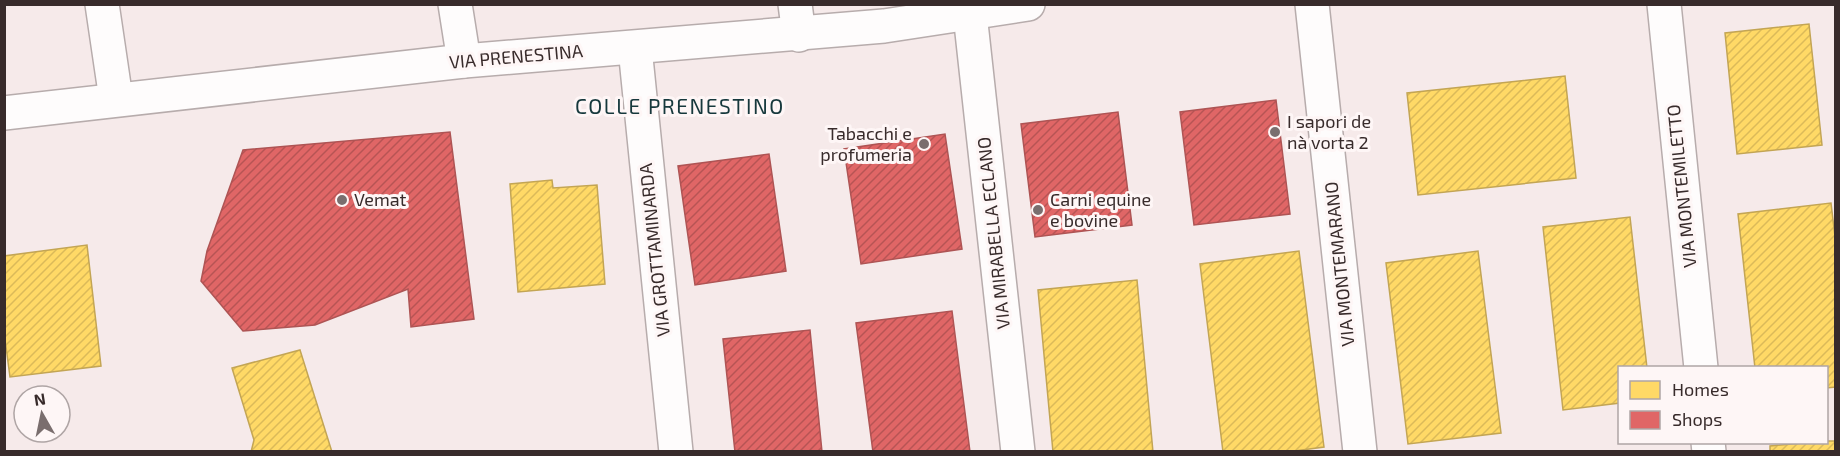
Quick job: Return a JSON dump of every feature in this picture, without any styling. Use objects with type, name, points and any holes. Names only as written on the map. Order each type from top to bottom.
[{"type":"street","points":[[102,4],[116,99]]},
{"type":"street","points":[[455,4],[464,62]]},
{"type":"street","name":"VIA PRENESTINA","points":[[4,113],[464,62],[635,48],[797,20],[970,14],[1028,4]]},
{"type":"street","name":"VIA MONTEMARANO","points":[[1312,4],[1360,452]]},
{"type":"street","name":"VIA MONTEMILETTO","points":[[1664,4],[1701,366]]},
{"type":"street","name":"VIA MIRABELLA ECLANO","points":[[970,14],[1018,452]]},
{"type":"street","name":"VIA GROTTAMINARDA","points":[[635,48],[676,452]]},
{"type":"building: Homes","points":[[1809,24],[1822,145],[1737,154],[1725,33]]},
{"type":"building: Homes","points":[[1565,76],[1576,178],[1418,195],[1407,93]]},
{"type":"building: Homes","points":[[552,180],[553,188],[597,185],[605,284],[518,292],[510,184]]},
{"type":"building: Homes","points":[[1831,203],[1836,245],[1836,387],[1828,388],[1828,366],[1755,366],[1738,214]]},
{"type":"building: Homes","points":[[1630,217],[1647,366],[1618,366],[1618,403],[1563,410],[1543,227]]},
{"type":"building: Homes","points":[[87,245],[101,366],[10,377],[4,332],[4,256]]},
{"type":"building: Homes","points":[[1299,251],[1324,447],[1287,452],[1223,452],[1200,264]]},
{"type":"building: Homes","points":[[1478,251],[1501,433],[1408,444],[1386,263]]},
{"type":"building: Homes","points":[[1137,280],[1153,452],[1053,452],[1038,290]]},
{"type":"building: Homes","points":[[300,350],[332,452],[251,452],[254,440],[232,368]]},
{"type":"building: Homes","points":[[1828,441],[1836,441],[1836,452],[1770,452],[1770,446],[1828,444]]},
{"type":"building: Shops","points":[[1276,100],[1290,214],[1194,225],[1180,112]]},
{"type":"building: Shops","points":[[1118,112],[1132,225],[1035,237],[1021,124]]},
{"type":"building: Shops","name":"Vemat","points":[[450,132],[474,319],[411,327],[408,289],[315,325],[243,331],[201,281],[207,251],[243,150]]},
{"type":"building: Shops","points":[[945,134],[962,249],[861,264],[844,149]]},
{"type":"building: Shops","points":[[769,154],[786,271],[695,285],[678,166]]},
{"type":"building: Shops","points":[[952,311],[970,452],[873,452],[856,323]]},
{"type":"building: Shops","points":[[810,330],[822,452],[735,452],[723,339]]},
{"type":"place","name":"I sapori de nà vorta 2","points":[[1275,132]]},
{"type":"place","name":"Tabacchi e profumeria","points":[[924,144]]},
{"type":"place","name":"Vemat","points":[[342,200]]},
{"type":"place","name":"Carni equine e bovine","points":[[1038,210]]},
{"type":"district","name":"COLLE PRENESTINO","points":[[680,107]]}]
